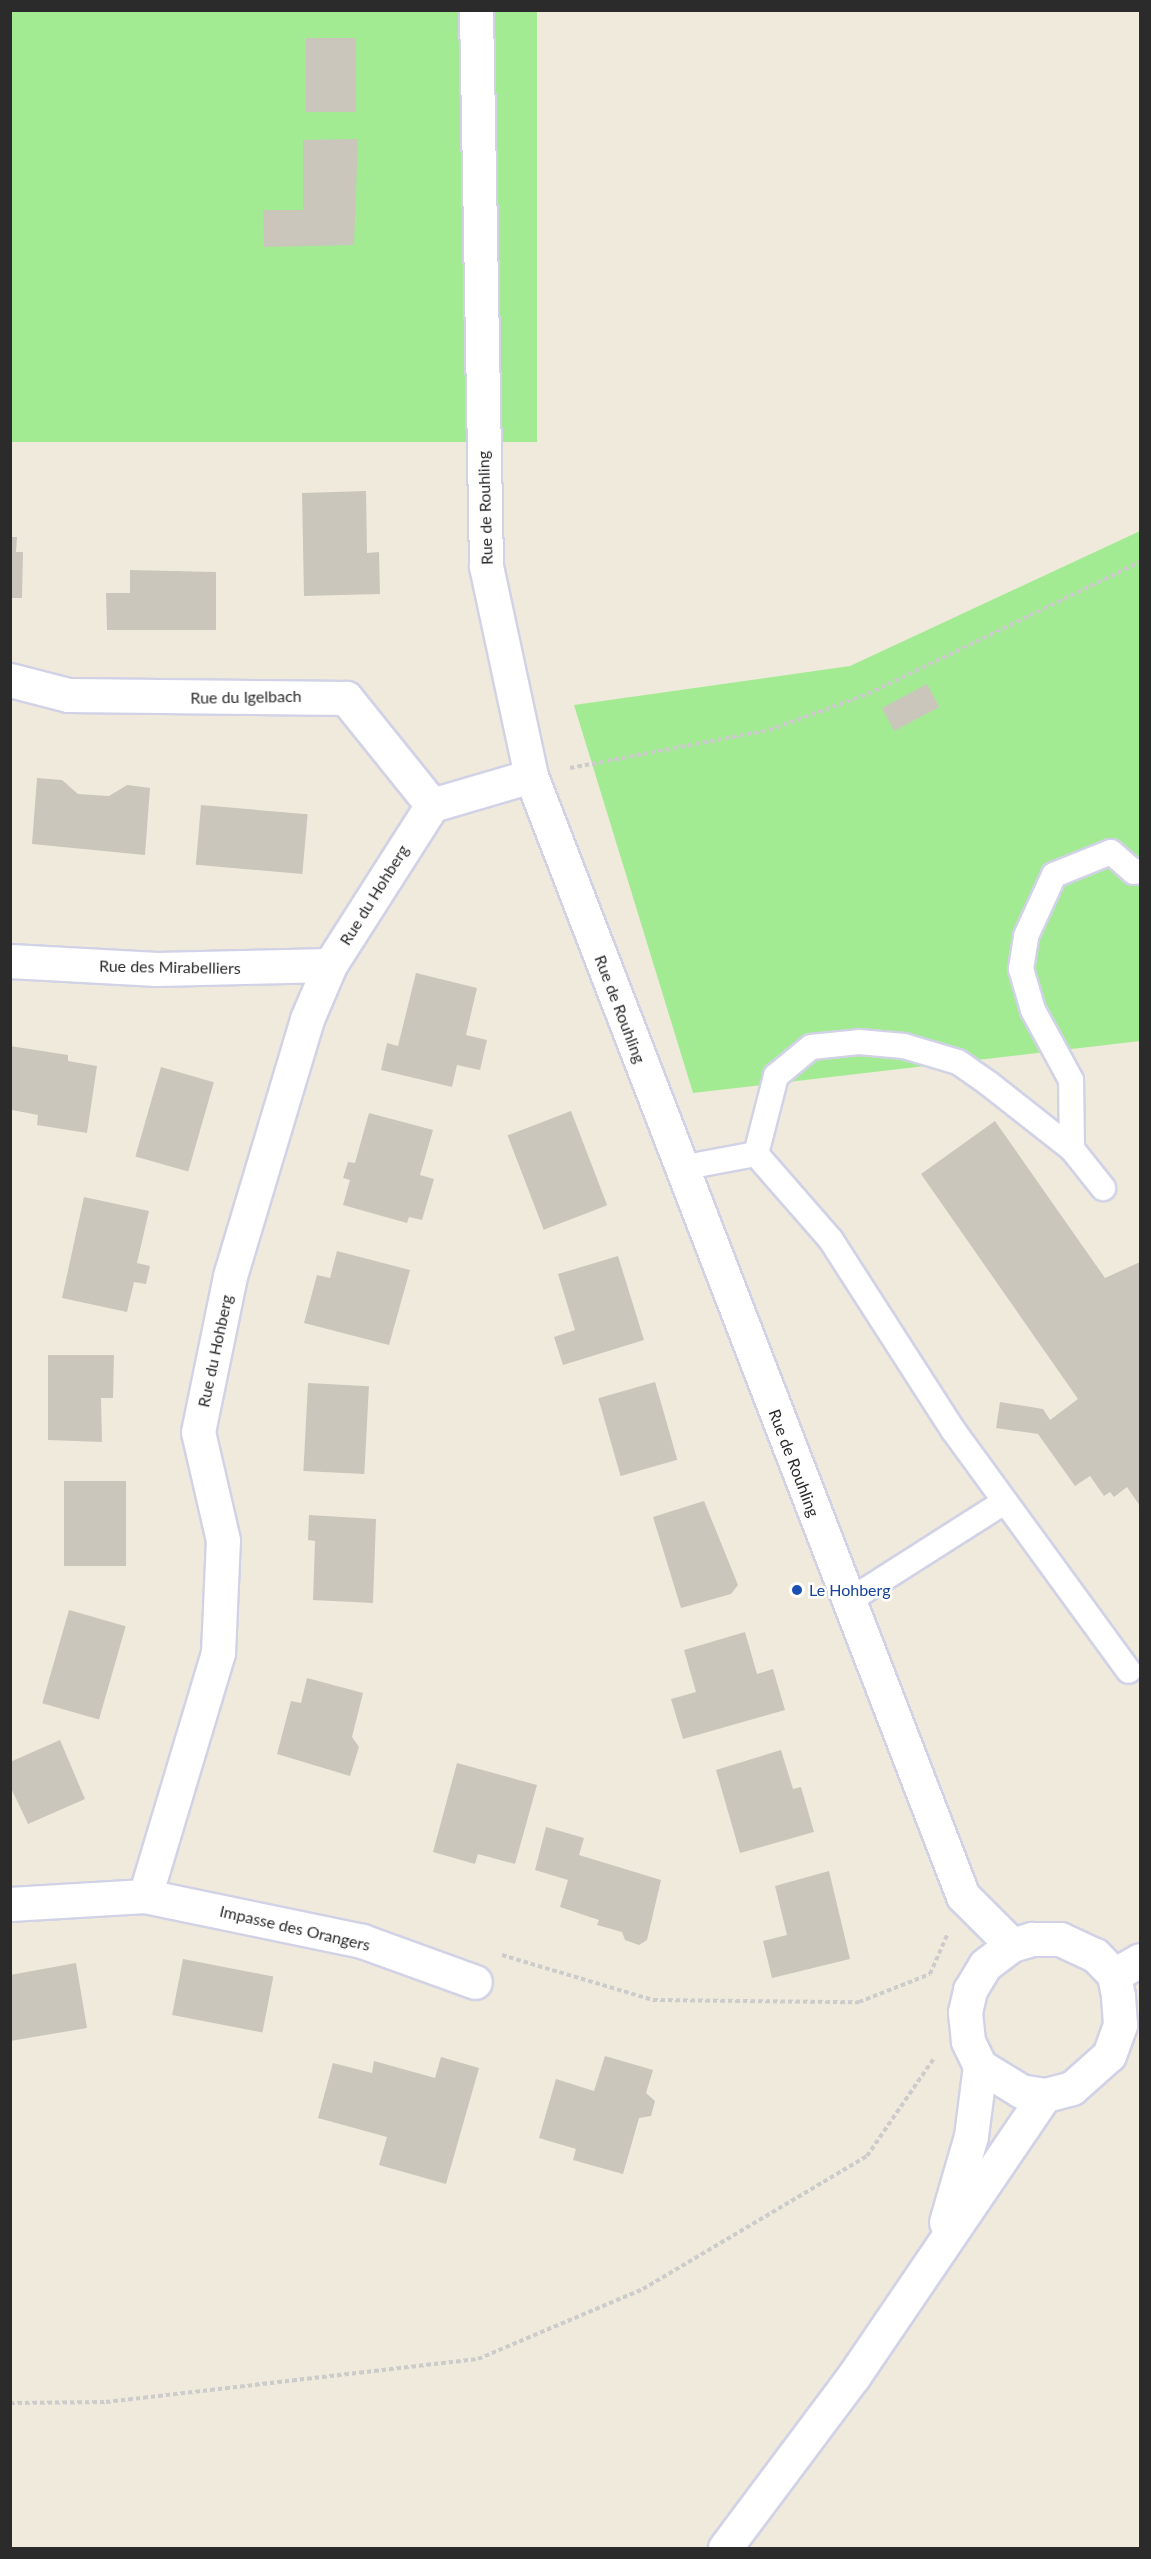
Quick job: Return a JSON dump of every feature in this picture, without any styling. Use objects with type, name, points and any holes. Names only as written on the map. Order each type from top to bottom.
[{"type":"street","name":"Rue de Rouhling","points":[[476,10],[486,566],[531,776],[847,1602],[963,1896],[1012,1946]]},
{"type":"street","name":"Rue du Igelbach","points":[[10,680],[68,695],[346,698],[432,805]]},
{"type":"street","points":[[432,805],[531,776]]},
{"type":"street","name":"Rue du Hohberg","points":[[145,1896],[218,1653],[223,1540],[198,1432],[231,1276],[307,1019],[330,965],[432,805]]},
{"type":"street","name":"Rue des Mirabelliers","points":[[10,961],[157,969],[330,965]]},
{"type":"street","points":[[10,1904],[145,1896]]},
{"type":"street","name":"Impasse des Orangers","points":[[145,1896],[362,1941],[475,1982]]},
{"type":"street","points":[[929,2265],[971,2136],[980,2066],[968,2041],[965,2012],[985,1965],[1012,1946],[1060,1939],[1127,1967],[1120,2025],[1109,2055],[1072,2088],[1046,2095],[1021,2091],[980,2066]]},
{"type":"street","points":[[725,2548],[929,2265],[1046,2095]]},
{"type":"lane","points":[[1072,1149],[1071,1080],[1033,1010],[1021,969],[1026,936],[1054,875],[1111,852],[1134,872],[1140,871]]},
{"type":"lane","points":[[756,1154],[776,1076],[811,1047],[859,1042],[904,1046],[958,1062],[1072,1149],[1103,1188]]},
{"type":"lane","points":[[681,1168],[756,1154]]},
{"type":"lane","points":[[756,1154],[831,1240],[1004,1502],[1129,1671]]},
{"type":"lane","points":[[847,1602],[1004,1502]]},
{"type":"path","points":[[531,776],[769,730],[868,694],[1140,562]]},
{"type":"path","points":[[475,1982],[497,1953],[653,2000],[859,2002],[930,1974],[963,1896]]},
{"type":"path","points":[[10,2403],[106,2402],[478,2359],[644,2289],[867,2156],[965,2012]]},
{"type":"green space","points":[[11,11],[537,11],[537,442],[11,442]]},
{"type":"green space","points":[[1140,531],[1140,1041],[693,1093],[574,705],[850,666]]},
{"type":"building","points":[[306,38],[356,38],[356,112],[306,112]]},
{"type":"building","points":[[358,139],[354,245],[264,247],[263,210],[303,210],[303,140]]},
{"type":"building","points":[[366,491],[367,553],[379,552],[380,594],[304,596],[302,493]]},
{"type":"building","points":[[10,537],[17,537],[16,552],[23,552],[22,598],[10,598]]},
{"type":"building","points":[[130,570],[216,572],[216,630],[107,630],[106,593],[130,593]]},
{"type":"building","points":[[927,684],[939,707],[894,731],[882,708]]},
{"type":"building","points":[[37,778],[62,780],[78,794],[109,796],[127,785],[150,788],[145,855],[32,844]]},
{"type":"building","points":[[201,805],[308,814],[302,874],[196,865]]},
{"type":"building","points":[[416,973],[477,988],[466,1035],[487,1040],[480,1070],[457,1065],[452,1087],[381,1070],[387,1043],[398,1046]]},
{"type":"building","points":[[10,1046],[68,1055],[68,1061],[97,1066],[87,1133],[37,1125],[38,1115],[12,1110]]},
{"type":"building","points":[[161,1067],[214,1082],[188,1172],[135,1156]]},
{"type":"building","points":[[571,1111],[607,1205],[544,1230],[508,1135]]},
{"type":"building","points":[[369,1113],[433,1130],[420,1175],[434,1179],[422,1220],[409,1217],[407,1223],[343,1205],[350,1180],[343,1178],[348,1162],[355,1163]]},
{"type":"building","points":[[995,1121],[1105,1278],[1140,1262],[1140,1506],[1127,1487],[1114,1497],[1110,1492],[1104,1496],[1090,1476],[1075,1486],[1038,1434],[996,1428],[1000,1402],[1043,1409],[1050,1420],[1078,1399],[921,1174]]},
{"type":"building","points":[[84,1197],[149,1211],[137,1263],[150,1266],[146,1284],[134,1282],[127,1312],[62,1298]]},
{"type":"building","points":[[337,1251],[410,1270],[389,1345],[304,1323],[317,1275],[330,1278]]},
{"type":"building","points":[[618,1256],[644,1340],[563,1365],[554,1337],[575,1330],[558,1274]]},
{"type":"building","points":[[48,1355],[114,1355],[113,1398],[101,1398],[102,1442],[48,1440]]},
{"type":"building","points":[[655,1382],[677,1460],[621,1476],[598,1398]]},
{"type":"building","points":[[308,1383],[369,1386],[364,1474],[303,1471]]},
{"type":"building","points":[[64,1481],[126,1481],[126,1566],[64,1566]]},
{"type":"building","points":[[704,1501],[738,1585],[731,1594],[681,1608],[653,1517]]},
{"type":"building","points":[[309,1515],[376,1519],[373,1603],[313,1600],[315,1541],[308,1540]]},
{"type":"building","points":[[69,1610],[126,1626],[99,1720],[42,1703]]},
{"type":"building","points":[[745,1632],[757,1674],[773,1669],[785,1710],[683,1739],[671,1699],[696,1692],[684,1650]]},
{"type":"building","points":[[307,1678],[363,1693],[352,1737],[359,1747],[350,1776],[277,1754],[291,1701],[301,1703]]},
{"type":"building","points":[[60,1740],[85,1799],[28,1824],[10,1786],[10,1762]]},
{"type":"building","points":[[781,1750],[793,1789],[801,1787],[814,1832],[740,1853],[716,1770]]},
{"type":"building","points":[[457,1763],[537,1785],[515,1864],[478,1854],[475,1864],[433,1852]]},
{"type":"building","points":[[546,1827],[584,1838],[579,1855],[661,1880],[647,1940],[639,1945],[625,1940],[622,1932],[597,1925],[599,1920],[560,1907],[568,1880],[535,1870]]},
{"type":"building","points":[[829,1871],[850,1959],[772,1978],[763,1941],[787,1935],[775,1886]]},
{"type":"building","points":[[183,1959],[273,1977],[262,2033],[172,2015]]},
{"type":"building","points":[[76,1963],[87,2028],[10,2041],[10,1975]]},
{"type":"building","points":[[605,2056],[653,2070],[646,2093],[655,2101],[651,2116],[639,2118],[623,2174],[573,2160],[576,2149],[539,2138],[556,2079],[594,2091]]},
{"type":"building","points":[[441,2057],[479,2068],[446,2184],[379,2165],[387,2137],[318,2118],[333,2063],[372,2073],[374,2061],[435,2078]]},
{"type":"place","name":"Le Hohberg","points":[[797,1590]]}]
